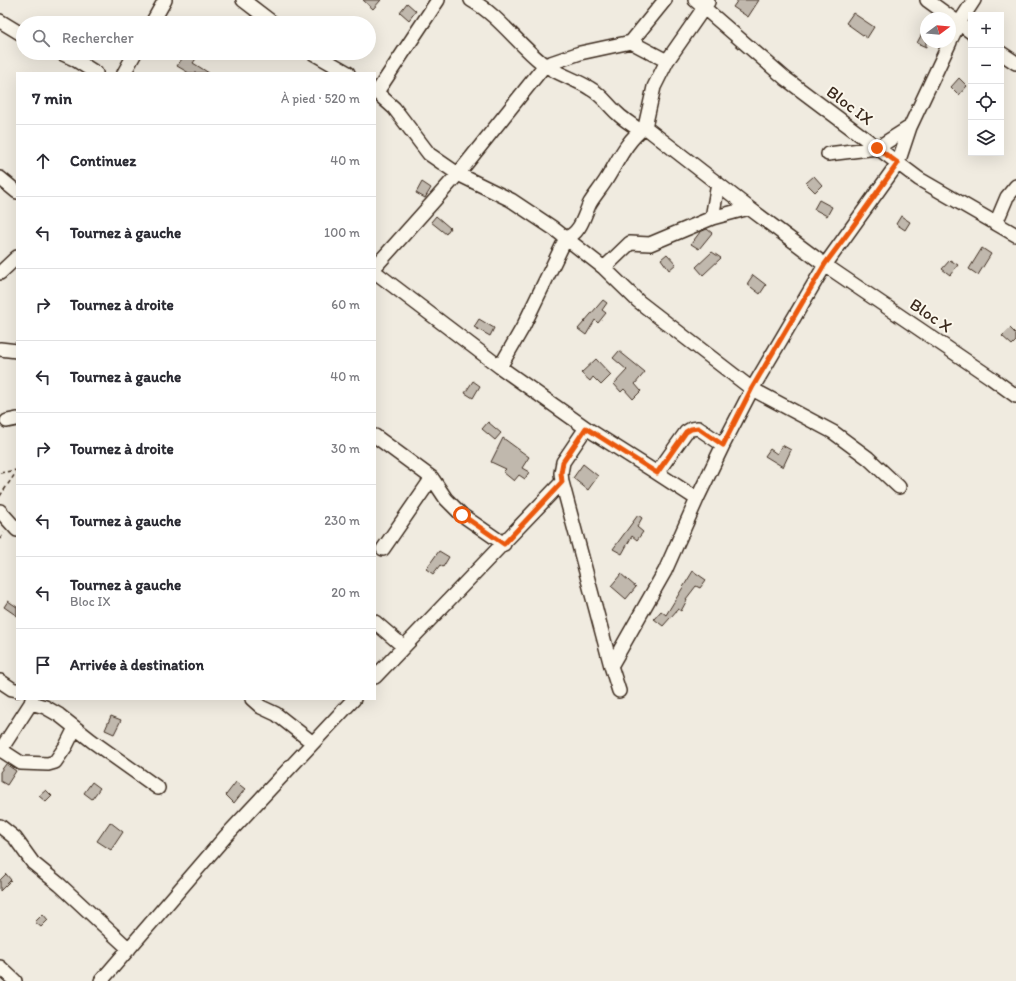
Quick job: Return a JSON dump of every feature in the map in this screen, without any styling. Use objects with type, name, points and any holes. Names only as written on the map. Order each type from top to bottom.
[{"type":"street","points":[[156,16],[165,0]]},
{"type":"street","points":[[243,0],[264,16]]},
{"type":"street","points":[[438,0],[376,92],[394,108],[429,154],[458,174],[511,200],[566,238],[604,268],[638,301],[752,388],[833,432],[868,458],[899,487]]},
{"type":"street","name":"Bloc X","points":[[471,0],[479,4],[545,66],[602,96],[618,114],[642,129],[718,184],[825,264],[1016,396]]},
{"type":"street","points":[[376,266],[458,174],[545,66],[580,53],[631,42],[665,0]]},
{"type":"street","points":[[927,0],[968,30]]},
{"type":"street","points":[[956,29],[974,0]]},
{"type":"street","points":[[500,367],[523,327],[566,238],[572,236],[577,231],[591,202],[632,138],[642,129],[654,87],[667,61],[703,3]]},
{"type":"street","name":"Bloc IX","points":[[703,3],[786,79],[877,148],[919,179],[1016,235]]},
{"type":"street","points":[[0,21],[16,31]]},
{"type":"street","points":[[631,42],[667,61]]},
{"type":"street","points":[[611,666],[665,571],[697,499],[752,388],[825,264],[898,163],[910,127],[947,48]]},
{"type":"street","points":[[1004,55],[1016,63]]},
{"type":"street","points":[[76,60],[94,72]]},
{"type":"street","points":[[125,72],[131,60]]},
{"type":"street","points":[[326,60],[346,72]]},
{"type":"street","points":[[828,154],[877,148],[910,127]]},
{"type":"street","points":[[0,178],[16,191]]},
{"type":"street","points":[[712,218],[718,184]]},
{"type":"street","points":[[996,223],[1007,197],[1016,186]]},
{"type":"street","points":[[604,268],[630,243],[650,244],[712,218],[749,208]]},
{"type":"street","points":[[0,273],[16,258]]},
{"type":"street","points":[[376,273],[500,367],[586,428],[697,499]]},
{"type":"street","points":[[0,350],[16,351]]},
{"type":"street","points":[[586,428],[563,462],[561,473],[562,482],[619,691]]},
{"type":"street","points":[[657,473],[686,432],[691,429],[698,428],[723,445]]},
{"type":"street","points":[[376,437],[432,478],[446,499],[462,515],[504,544]]},
{"type":"street","points":[[383,549],[432,478]]},
{"type":"street","points":[[376,676],[562,482]]},
{"type":"street","points":[[0,511],[16,529]]},
{"type":"street","points":[[376,623],[404,647]]},
{"type":"street","points":[[0,681],[12,689],[16,690]]},
{"type":"street","points":[[253,700],[261,707],[276,714],[313,743]]},
{"type":"street","points":[[101,981],[225,837],[353,700]]},
{"type":"street","points":[[75,728],[66,746],[55,762],[48,764],[22,763],[0,751],[32,701],[59,715],[158,788]]},
{"type":"street","points":[[0,826],[14,838],[33,863],[60,885],[130,949]]},
{"type":"street","points":[[0,967],[15,981]]},
{"type":"path","points":[[0,473],[16,470]]},
{"type":"path","points":[[0,496],[16,472]]},
{"type":"building","points":[[363,0],[381,0],[373,9]]},
{"type":"building","points":[[738,0],[759,0],[748,17],[733,7]]},
{"type":"building","points":[[407,3],[416,11],[409,20],[400,12]]},
{"type":"building","points":[[853,13],[874,27],[867,38],[846,23]]},
{"type":"building","points":[[920,37],[920,44],[917,43]]},
{"type":"building","points":[[181,60],[195,60],[193,63],[207,72],[187,72],[177,66]]},
{"type":"building","points":[[959,78],[967,86],[959,95],[951,87]]},
{"type":"building","points":[[814,176],[822,185],[815,192],[806,183]]},
{"type":"building","points":[[422,182],[431,188],[425,198],[416,193]]},
{"type":"building","points":[[819,200],[832,207],[827,216],[814,209]]},
{"type":"building","points":[[436,216],[450,228],[446,234],[431,222]]},
{"type":"building","points":[[901,216],[910,222],[905,230],[896,224]]},
{"type":"building","points":[[707,229],[712,233],[699,249],[691,244],[700,232]]},
{"type":"building","points":[[982,248],[991,254],[978,275],[969,269]]},
{"type":"building","points":[[712,252],[721,258],[703,275],[696,267]]},
{"type":"building","points":[[667,254],[676,264],[669,270],[661,259]]},
{"type":"building","points":[[950,260],[958,265],[950,275],[942,269]]},
{"type":"building","points":[[753,275],[766,285],[760,294],[747,284]]},
{"type":"building","points":[[603,300],[607,303],[602,310],[606,313],[598,323],[595,320],[586,335],[578,329]]},
{"type":"building","points":[[479,319],[494,328],[490,336],[474,327]]},
{"type":"building","points":[[1010,328],[1016,334],[1016,341],[1012,345],[1002,336]]},
{"type":"building","points":[[619,351],[645,372],[635,384],[641,391],[633,399],[624,389],[621,392],[614,384],[627,370],[613,358]]},
{"type":"building","points":[[596,359],[611,375],[601,385],[593,377],[590,381],[581,373]]},
{"type":"building","points":[[473,381],[480,386],[473,398],[465,393]]},
{"type":"building","points":[[488,422],[501,433],[495,440],[482,429]]},
{"type":"building","points":[[503,438],[529,457],[522,468],[529,472],[525,479],[519,475],[514,481],[503,472],[506,469],[491,462]]},
{"type":"building","points":[[782,445],[791,450],[783,467],[765,456],[770,449],[777,454]]},
{"type":"building","points":[[583,464],[598,476],[588,490],[573,478]]},
{"type":"building","points":[[638,515],[642,518],[637,527],[643,532],[637,540],[632,536],[622,554],[613,549]]},
{"type":"building","points":[[439,551],[449,557],[443,567],[440,565],[433,574],[426,569]]},
{"type":"building","points":[[693,571],[706,580],[700,588],[696,586],[686,599],[687,600],[681,611],[678,609],[663,626],[654,619],[661,611],[666,615]]},
{"type":"building","points":[[621,574],[636,587],[626,599],[611,586]]},
{"type":"building","points":[[8,601],[16,606],[16,615],[4,607]]},
{"type":"building","points":[[111,716],[121,720],[114,734],[105,730]]},
{"type":"building","points":[[6,764],[16,771],[7,785],[0,781],[0,772]]},
{"type":"building","points":[[92,782],[100,788],[92,799],[84,793]]},
{"type":"building","points":[[236,782],[245,789],[234,803],[226,795]]},
{"type":"building","points":[[46,790],[52,796],[46,802],[39,796]]},
{"type":"building","points":[[110,822],[123,832],[111,850],[97,841]]},
{"type":"building","points":[[6,874],[11,880],[0,891],[0,880]]},
{"type":"building","points":[[43,914],[48,920],[41,927],[35,922]]},
{"type":"route","points":[[462,515],[504,544],[562,482],[561,467],[563,462],[586,428],[657,473],[686,432],[691,429],[698,428],[723,445],[752,388],[825,264],[898,163],[877,148]]}]
